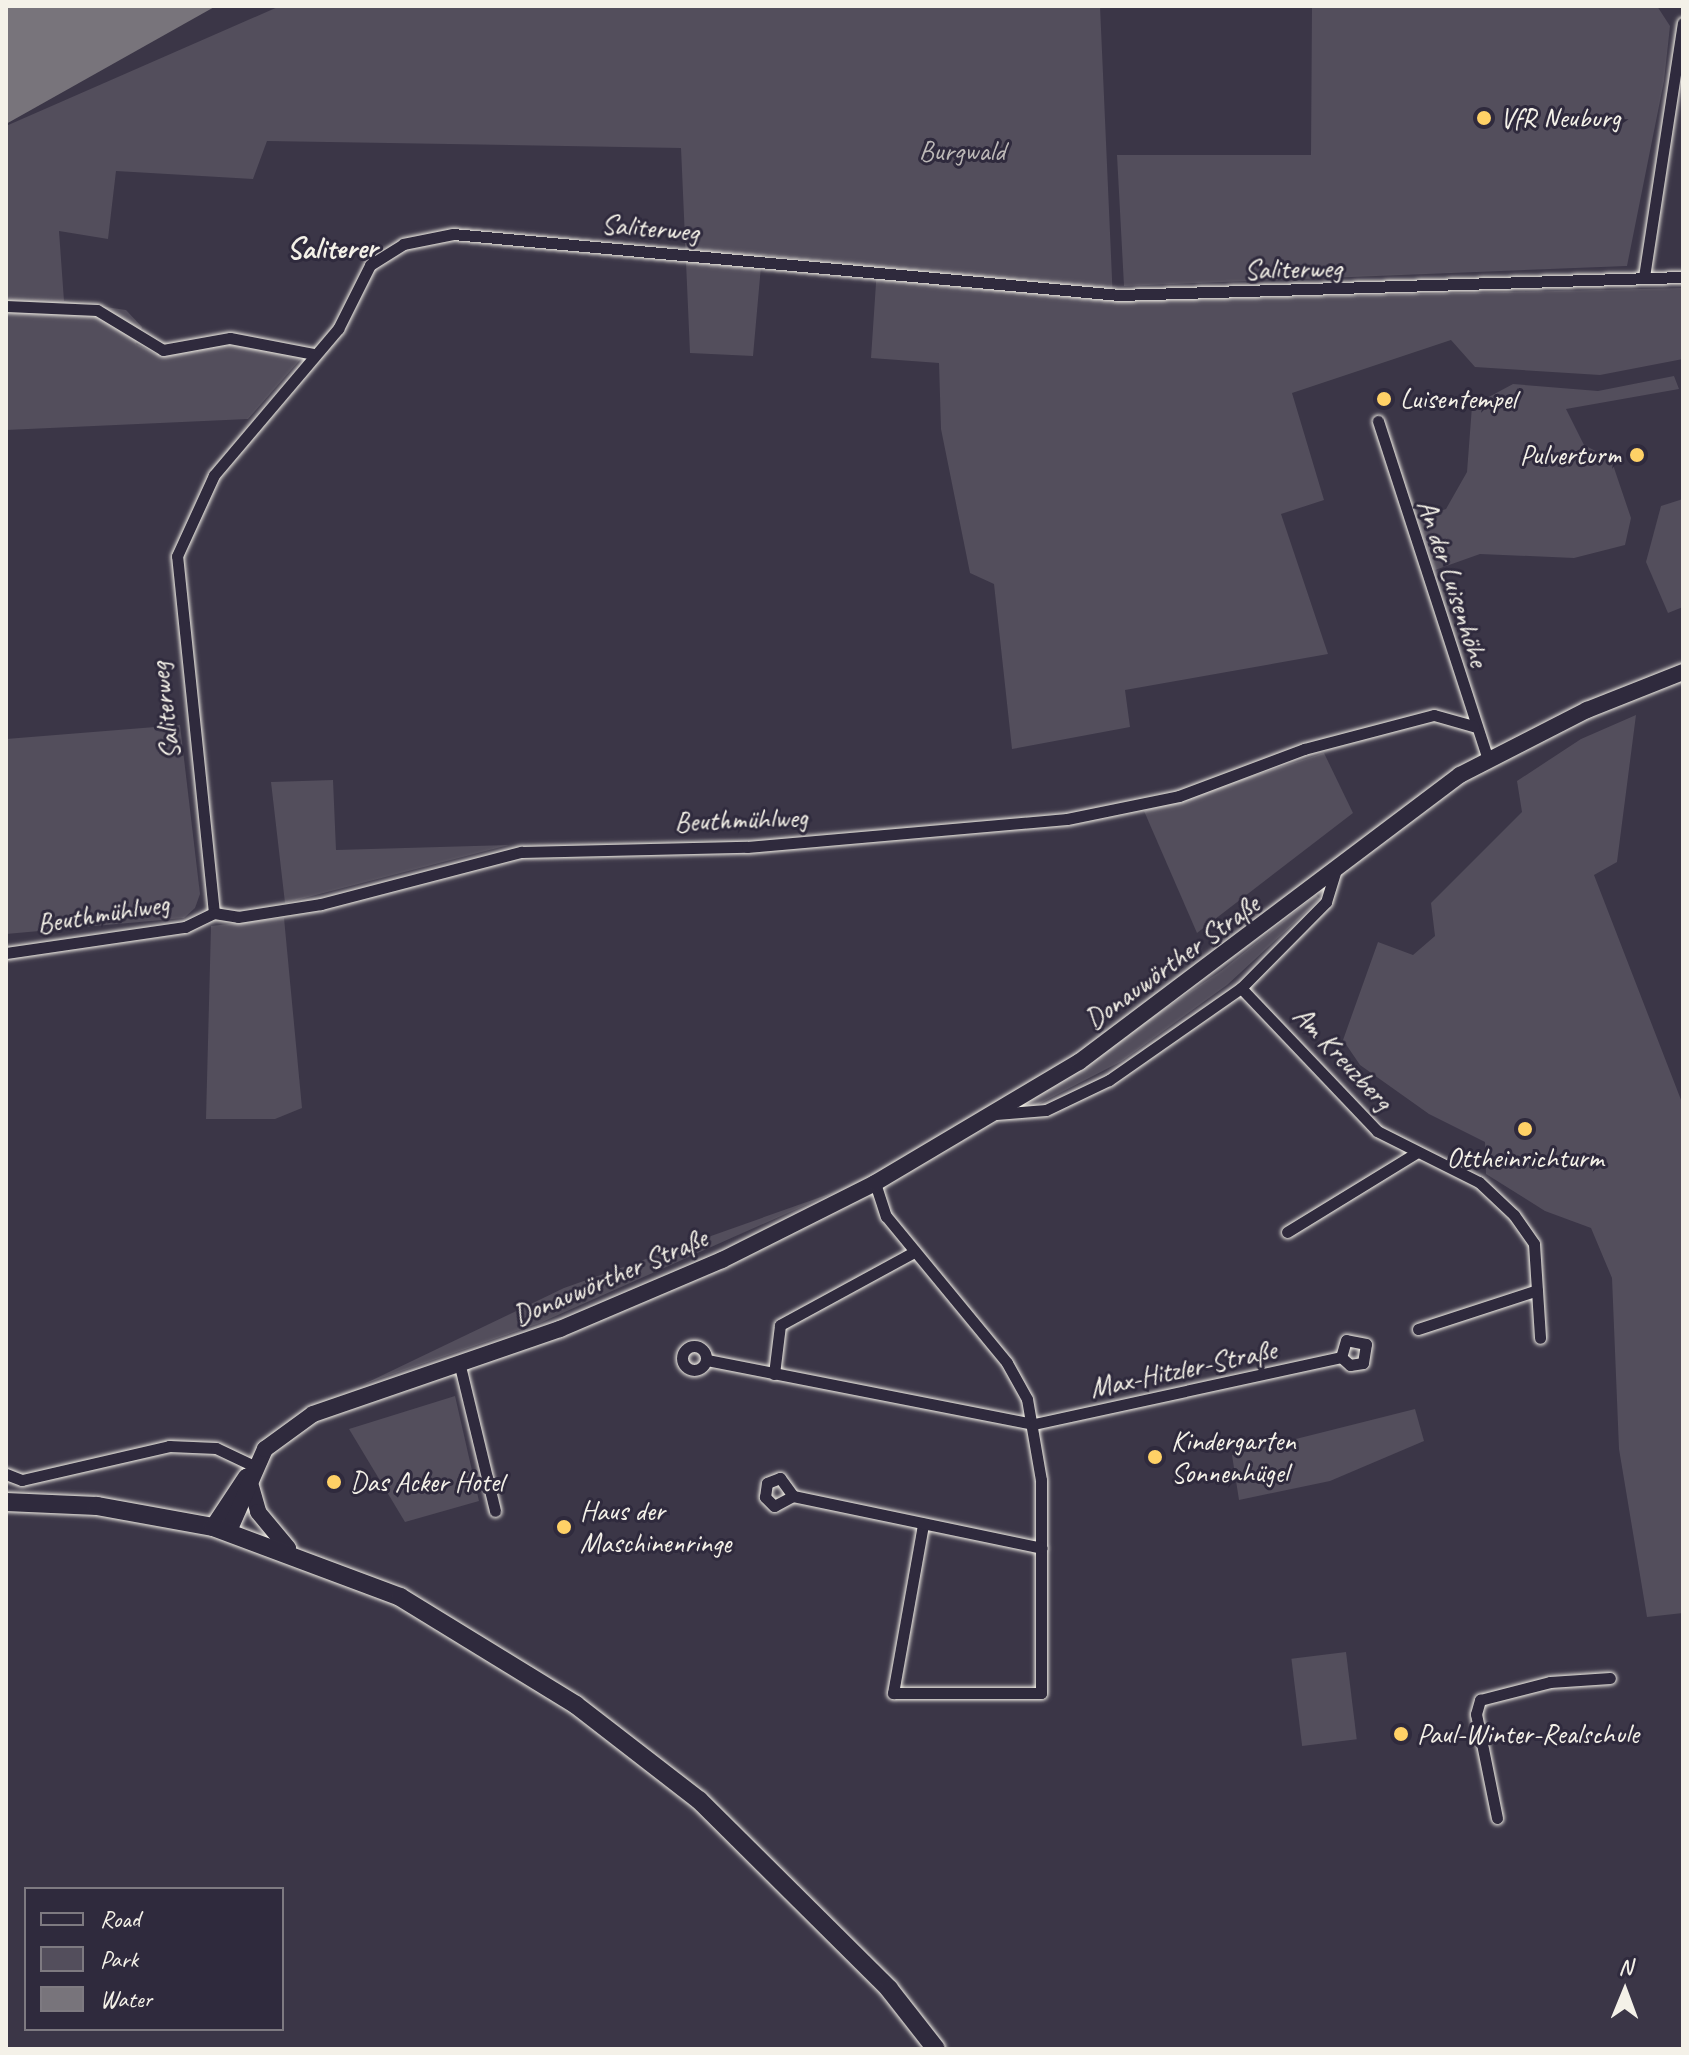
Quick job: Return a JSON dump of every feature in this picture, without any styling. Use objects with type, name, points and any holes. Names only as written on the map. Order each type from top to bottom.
[{"type":"main road","name":"Donauwörther Straße","points":[[221,1529],[251,1471],[279,1434],[313,1414],[460,1366],[722,1260],[875,1183],[1079,1062],[1488,759],[1683,672]]},
{"type":"main road","points":[[251,1471],[258,1512],[288,1548]]},
{"type":"main road","points":[[6,1502],[97,1506],[221,1529],[288,1548],[412,1604],[576,1705],[665,1773],[774,1869],[936,2049]]},
{"type":"street","points":[[1644,277],[1680,71],[1683,23]]},
{"type":"street","name":"Saliterweg","points":[[214,913],[177,556],[214,475],[338,329],[370,265],[403,244],[453,234],[1119,295],[1683,277]]},
{"type":"street","points":[[6,306],[97,310],[163,350],[230,338],[314,354]]},
{"type":"street","name":"An der Luisenhöhe","points":[[1378,421],[1473,726],[1488,759]]},
{"type":"street","name":"Beuthmühlweg","points":[[6,953],[185,927],[214,913],[238,917],[321,904],[521,852],[747,847],[1067,819],[1179,796],[1304,749],[1434,715],[1473,726]]},
{"type":"street","name":"Donauwörther Straße","points":[[996,1114],[1046,1110],[1109,1080],[1241,988],[1326,902],[1335,872]]},
{"type":"street","name":"Am Kreuzberg","points":[[1241,988],[1377,1131],[1479,1182],[1514,1215],[1534,1244],[1540,1338]]},
{"type":"street","points":[[1287,1232],[1416,1153]]},
{"type":"street","points":[[875,1183],[886,1216],[912,1253],[1007,1363],[1034,1424],[1042,1548],[1041,1693],[893,1693],[923,1524]]},
{"type":"street","points":[[774,1374],[780,1325],[912,1253]]},
{"type":"street","points":[[1418,1329],[1537,1290]]},
{"type":"street","name":"Max-Hitzler-Straße","points":[[1034,1424],[1341,1357]]},
{"type":"street","points":[[707,1360],[1034,1424]]},
{"type":"street","points":[[460,1366],[495,1511]]},
{"type":"street","points":[[6,1474],[22,1480],[169,1446],[216,1448],[251,1471]]},
{"type":"street","points":[[793,1496],[1042,1548]]},
{"type":"street","points":[[1497,1818],[1476,1714],[1480,1700],[1550,1682],[1610,1678]]},
{"type":"green space","name":"Burgwald","points":[[280,6],[1100,6],[1113,301],[1683,288],[1683,359],[1600,375],[1475,367],[1451,340],[1292,393],[1324,500],[1281,514],[1328,654],[1125,690],[1130,727],[1012,749],[994,584],[970,573],[941,429],[939,363],[871,358],[877,268],[762,255],[753,356],[690,353],[681,148],[267,141],[253,179],[116,171],[108,239],[59,231],[64,301],[126,310],[142,327],[136,344],[156,354],[226,344],[305,354],[248,419],[6,430],[6,126]]},
{"type":"green space","name":"VfR Neuburg","points":[[1312,6],[1657,6],[1670,26],[1664,81],[1627,266],[1124,286],[1117,155],[1311,155]]},
{"type":"green space","points":[[1674,376],[1679,389],[1566,409],[1584,445],[1611,459],[1631,518],[1625,545],[1574,558],[1480,554],[1435,570],[1417,519],[1446,509],[1467,472],[1472,406],[1513,384],[1598,391]]},
{"type":"green space","points":[[1683,499],[1683,607],[1668,613],[1646,562],[1661,506]]},
{"type":"green space","points":[[1636,715],[1617,862],[1594,875],[1683,1105],[1683,1613],[1647,1617],[1619,1449],[1612,1278],[1591,1228],[1545,1211],[1486,1174],[1485,1142],[1429,1114],[1360,1065],[1343,1040],[1378,942],[1413,955],[1435,936],[1431,903],[1522,812],[1517,781],[1581,739]]},
{"type":"green space","points":[[180,725],[200,894],[195,908],[184,918],[6,934],[6,739]]},
{"type":"green space","points":[[1324,753],[1353,813],[1197,933],[1144,811]]},
{"type":"green space","points":[[333,780],[336,850],[509,845],[285,903],[271,782]]},
{"type":"green space","points":[[1316,895],[1320,899],[1227,985],[1122,1061],[1031,1108],[1026,1102],[1221,971]]},
{"type":"green space","points":[[284,918],[302,1108],[275,1119],[206,1119],[211,926]]},
{"type":"green space","points":[[835,1192],[540,1323],[364,1384],[564,1288]]},
{"type":"green space","points":[[455,1396],[479,1501],[405,1522],[349,1429]]},
{"type":"green space","points":[[1415,1409],[1424,1441],[1330,1481],[1239,1500],[1232,1455]]},
{"type":"green space","points":[[1346,1652],[1357,1739],[1302,1746],[1291,1659]]},
{"type":"water","points":[[6,6],[216,6],[6,124]]},
{"type":"place","name":"VfR Neuburg","points":[[1484,118]]},
{"type":"place","name":"Luisentempel","points":[[1384,399]]},
{"type":"place","name":"Pulverturm","points":[[1637,455]]},
{"type":"place","name":"Ottheinrichturm","points":[[1525,1129]]},
{"type":"place","name":"Kindergarten Sonnenhügel","points":[[1155,1457]]},
{"type":"place","name":"Das Acker Hotel","points":[[334,1482]]},
{"type":"place","name":"Haus der Maschinenringe","points":[[564,1527]]},
{"type":"place","name":"Paul-Winter-Realschule","points":[[1401,1734]]},
{"type":"district","name":"Saliterer","points":[[332,248]]}]
